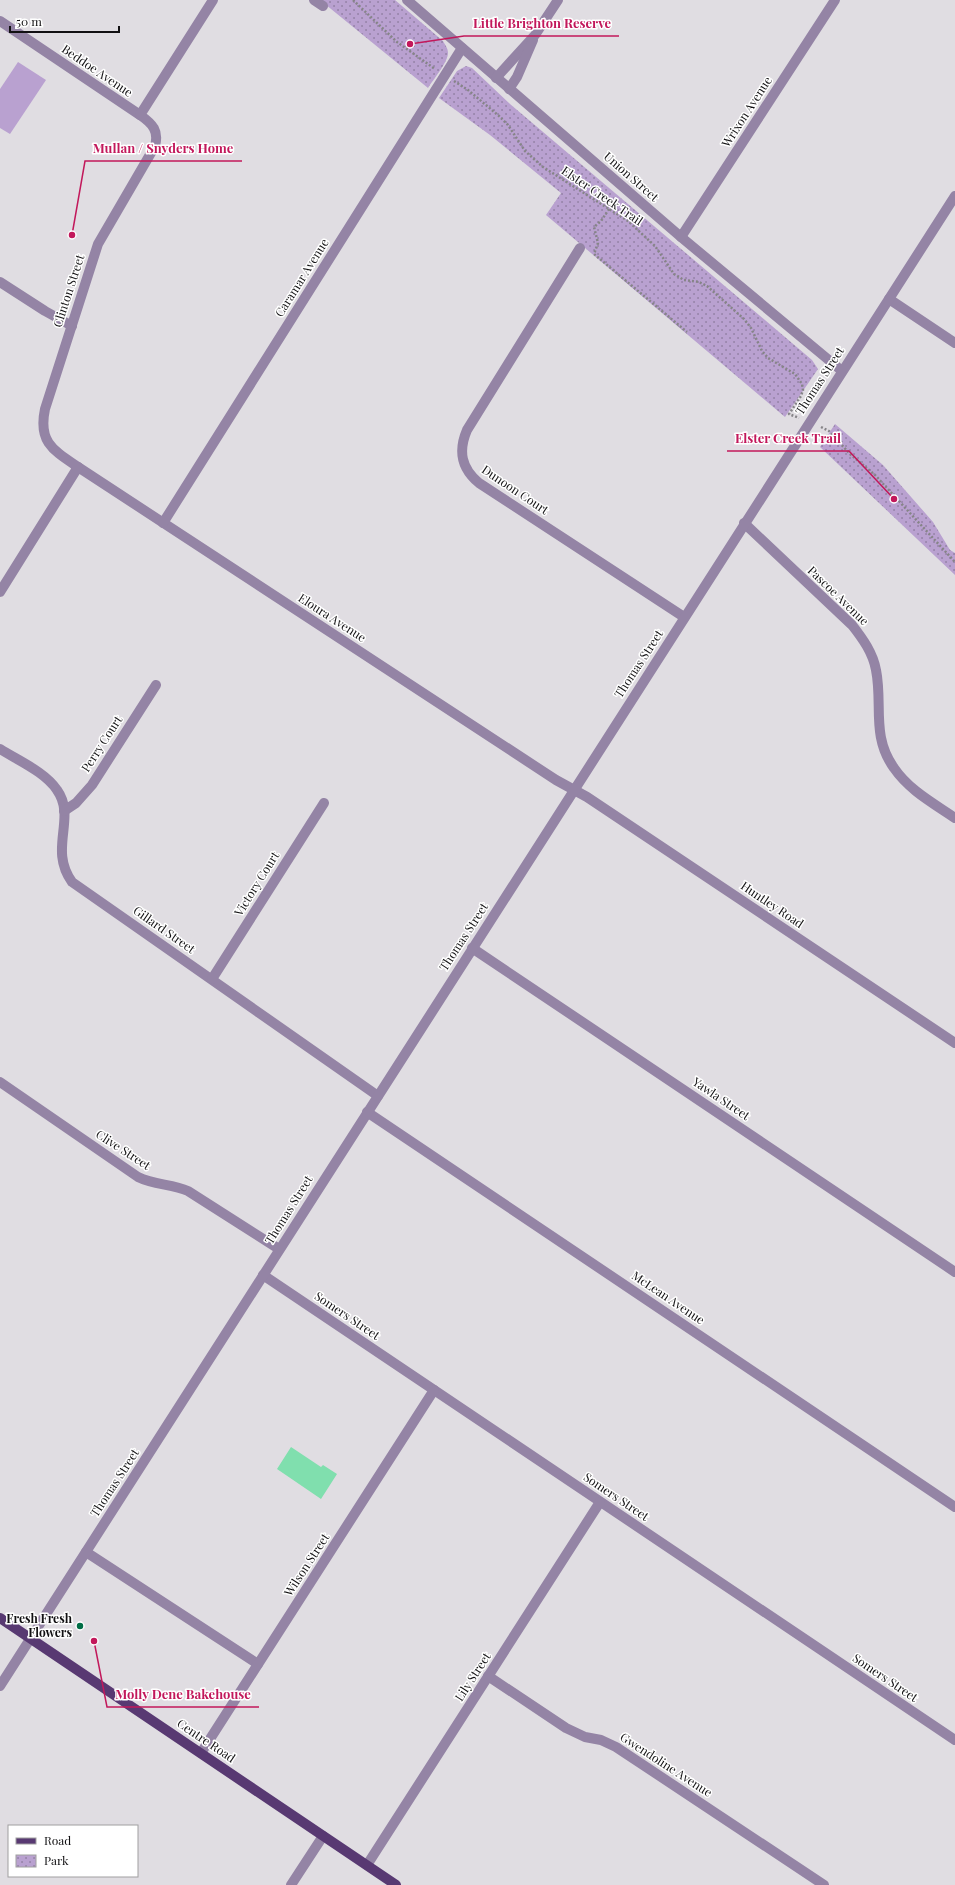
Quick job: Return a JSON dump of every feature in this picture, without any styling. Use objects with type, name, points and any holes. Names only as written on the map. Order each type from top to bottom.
[{"type":"main road","name":"Centre Road","points":[[0,1618],[396,1885]]},
{"type":"street","points":[[140,115],[213,0]]},
{"type":"street","points":[[314,0],[323,6]]},
{"type":"street","name":"Union Street","points":[[407,0],[681,237],[842,371]]},
{"type":"street","points":[[496,78],[535,35],[558,0]]},
{"type":"street","name":"Wrixon Avenue","points":[[681,237],[835,0]]},
{"type":"street","name":"Beddoe Avenue","points":[[0,22],[140,115]]},
{"type":"street","points":[[509,89],[517,77],[535,35]]},
{"type":"street","name":"Caramar Avenue","points":[[163,523],[462,48]]},
{"type":"street","name":"Clinton Street","points":[[78,467],[52,448],[47,442],[43,429],[45,409],[103,234],[156,146],[157,140],[155,128],[152,123],[140,115]]},
{"type":"street","name":"Thomas Street","points":[[0,1686],[744,523],[954,200]]},
{"type":"street","name":"Dunoon Court","points":[[580,248],[467,430],[463,440],[462,456],[468,472],[479,483],[684,617]]},
{"type":"street","points":[[0,282],[45,311],[72,326]]},
{"type":"street","points":[[889,299],[955,343]]},
{"type":"street","points":[[0,592],[78,467]]},
{"type":"street","name":"Eloura Avenue","points":[[78,467],[556,780],[574,790]]},
{"type":"street","name":"Pascoe Avenue","points":[[744,523],[852,626],[862,638],[873,659],[876,670],[879,729],[887,756],[894,768],[914,789],[955,818]]},
{"type":"street","name":"Perry Court","points":[[64,811],[76,803],[92,784],[156,685]]},
{"type":"street","name":"Gillard Street","points":[[0,750],[51,783],[63,801],[64,811],[61,850],[66,874],[72,882],[378,1096]]},
{"type":"street","name":"Huntley Road","points":[[574,790],[587,797],[955,1043]]},
{"type":"street","name":"Victory Court","points":[[212,979],[324,803]]},
{"type":"street","name":"Yawla Street","points":[[472,948],[955,1272]]},
{"type":"street","name":"Clive Street","points":[[0,1082],[138,1176],[153,1183],[188,1191],[279,1250]]},
{"type":"street","name":"McLean Avenue","points":[[367,1112],[955,1507]]},
{"type":"street","name":"Somers Street","points":[[263,1275],[955,1740]]},
{"type":"street","name":"Wilson Street","points":[[201,1753],[434,1390]]},
{"type":"street","name":"Lily Street","points":[[366,1865],[600,1502]]},
{"type":"street","points":[[86,1552],[258,1664]]},
{"type":"street","name":"Gwendoline Avenue","points":[[488,1676],[566,1728],[585,1738],[601,1740],[616,1747],[824,1885]]},
{"type":"street","points":[[290,1885],[323,1836]]},
{"type":"path","name":"Elster Creek Trail","points":[[352,0],[397,42],[468,90],[499,116],[508,125],[525,151],[543,167],[609,209],[643,234],[663,256],[674,274],[684,280],[699,282],[716,294],[744,319],[751,328],[762,351],[768,358],[795,374],[802,384],[803,390],[801,396],[789,414],[794,416]]},
{"type":"path","points":[[609,209],[601,221],[594,227],[598,243],[594,254],[687,332]]},
{"type":"path","points":[[823,428],[875,475],[955,562]]},
{"type":"green space","points":[[320,0],[395,0],[443,41],[448,51],[446,61],[428,88]]},
{"type":"green space","points":[[18,62],[46,80],[10,134],[0,128],[0,89]]},
{"type":"green space","points":[[466,66],[472,68],[510,104],[812,360],[818,369],[785,417],[546,215],[561,193],[490,135],[439,98],[457,71]]},
{"type":"green space","points":[[835,424],[883,465],[933,522],[950,550],[955,553],[955,575],[820,447]]},
{"type":"building","points":[[291,1447],[321,1467],[323,1465],[337,1474],[321,1499],[277,1469]]},
{"type":"place","name":"Little Brighton Reserve","points":[[410,44]]},
{"type":"place","name":"Mullan / Snyders Home","points":[[72,235]]},
{"type":"place","name":"Elster Creek Trail","points":[[894,499]]},
{"type":"place","name":"Fresh Fresh Flowers","points":[[80,1626]]},
{"type":"place","name":"Molly Dene Bakehouse","points":[[94,1641]]}]
